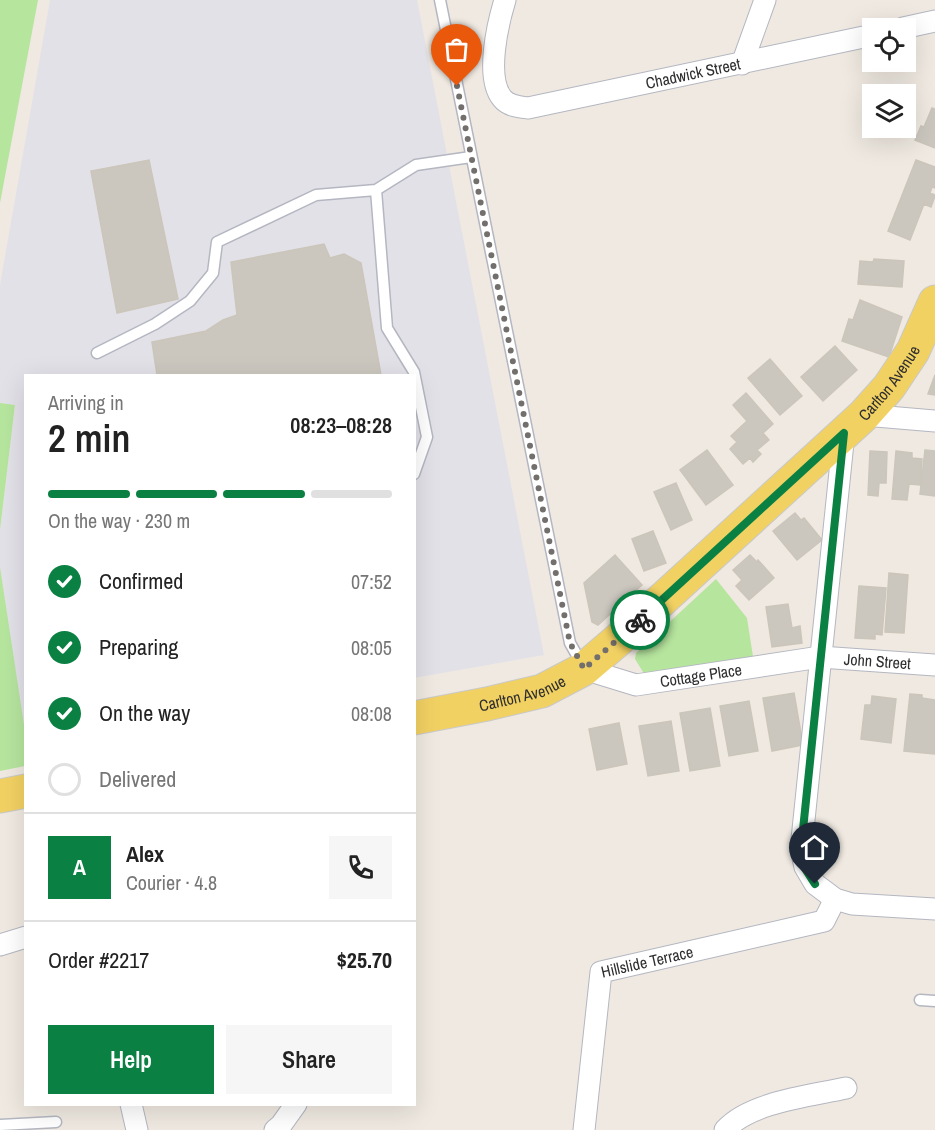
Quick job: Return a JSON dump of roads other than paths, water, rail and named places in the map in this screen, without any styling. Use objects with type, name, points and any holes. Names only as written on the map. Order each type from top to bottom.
[{"type":"main road","name":"Carlton Avenue","points":[[416,717],[488,704],[542,691],[584,669],[854,424],[889,387],[913,351],[935,302]]},
{"type":"main road","points":[[0,796],[24,791]]},
{"type":"street","name":"Chadwick Street","points":[[506,0],[495,41],[496,84],[502,98],[514,106],[528,108],[862,37]]},
{"type":"street","points":[[742,64],[765,0]]},
{"type":"street","points":[[916,25],[935,21]]},
{"type":"street","points":[[935,421],[854,424],[820,657],[801,849],[804,867],[815,884],[835,899],[852,904],[935,909]]},
{"type":"street","name":"Cottage Place","points":[[584,669],[636,686],[820,657]]},
{"type":"street","name":"John Street","points":[[820,657],[935,665]]},
{"type":"street","name":"Hillslide Terrace","points":[[584,1130],[601,972],[824,921],[835,899]]},
{"type":"street","points":[[0,945],[24,938]]},
{"type":"street","points":[[725,1130],[732,1122],[758,1109],[846,1088]]},
{"type":"street","points":[[131,1106],[137,1130]]},
{"type":"street","points":[[275,1130],[295,1106]]},
{"type":"lane","points":[[440,0],[570,643],[584,669]]},
{"type":"lane","points":[[97,353],[154,324],[190,301],[213,273],[217,242],[316,195],[376,190],[416,165],[471,158]]},
{"type":"lane","points":[[376,190],[387,328],[414,374]]},
{"type":"lane","points":[[416,381],[428,437],[416,469]]},
{"type":"lane","points":[[920,1000],[935,1001]]},
{"type":"lane","points":[[0,1125],[56,1122]]}]
